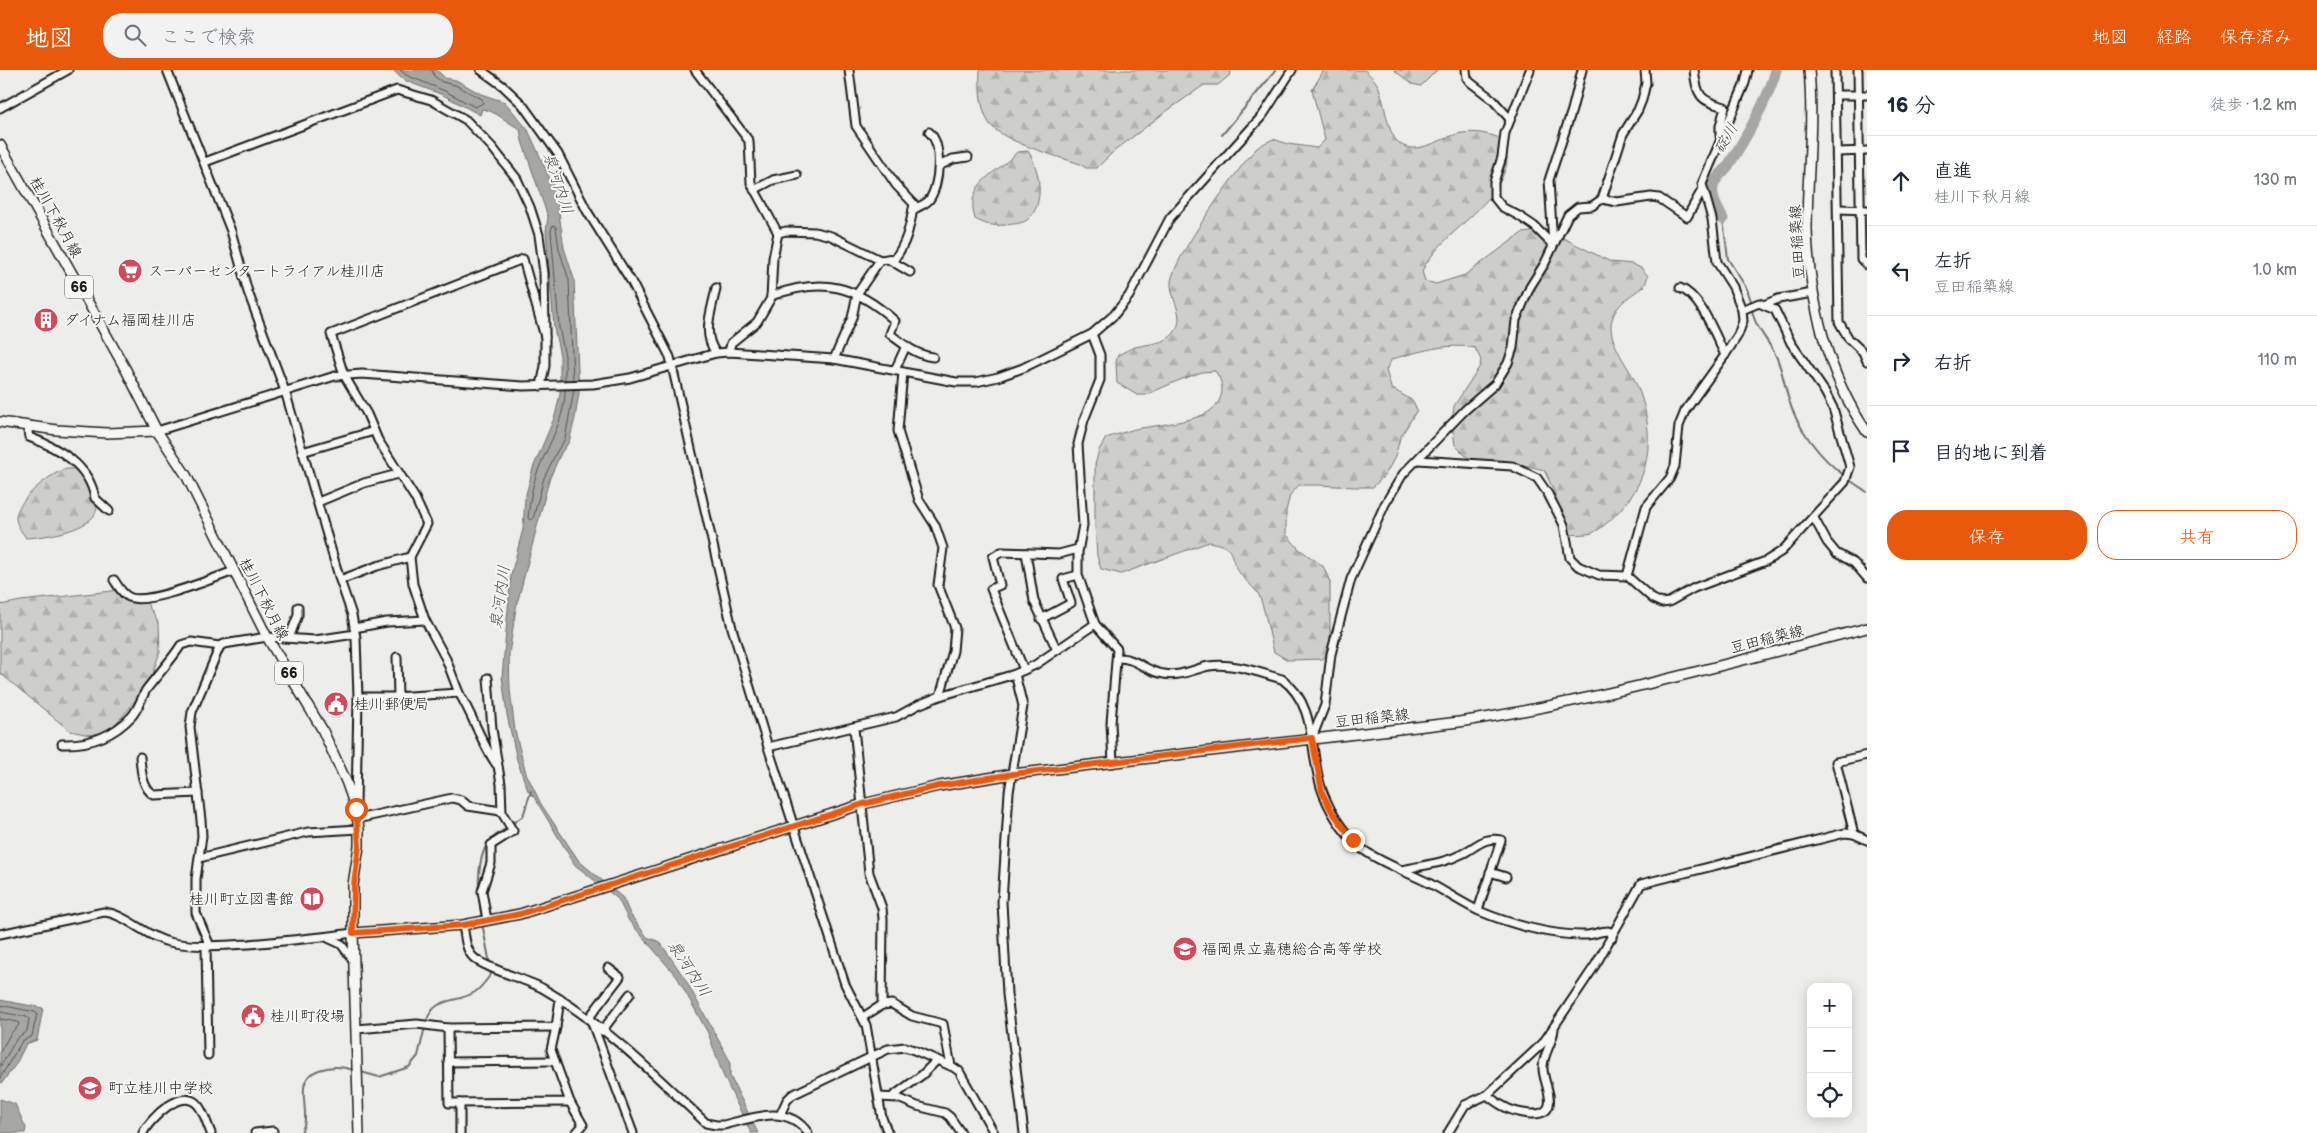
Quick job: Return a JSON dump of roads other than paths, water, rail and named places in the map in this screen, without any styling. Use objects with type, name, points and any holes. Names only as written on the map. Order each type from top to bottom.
[{"type":"main road","name":"豆田稲築線","points":[[1809,70],[1811,97],[1808,230],[1814,293],[1830,356],[1848,400],[1867,432]]},
{"type":"main road","name":"桂川下秋月線","points":[[0,145],[126,370],[157,430],[186,476],[267,637],[326,737],[346,781],[357,814],[359,829],[359,846],[354,885],[353,933],[359,1133]]},
{"type":"main road","points":[[0,422],[57,430],[107,433],[157,430]]},
{"type":"main road","name":"豆田稲築線","points":[[353,933],[463,925],[520,914],[863,804],[939,786],[1013,774],[1459,722],[1524,712],[1580,700],[1867,628]]},
{"type":"street","points":[[0,108],[68,70]]},
{"type":"street","points":[[167,70],[231,231],[248,292],[285,391],[352,615],[355,631],[358,697],[357,814],[452,798],[461,800],[468,806],[502,810]]},
{"type":"street","points":[[481,70],[503,86],[522,104],[558,154],[587,211],[631,282],[673,367],[732,628],[793,826],[845,984],[863,1018],[882,1118],[888,1133]]},
{"type":"street","points":[[695,70],[749,141],[751,183],[778,233],[773,258],[771,296],[757,322],[731,343],[729,352]]},
{"type":"street","points":[[834,359],[852,318],[858,294],[884,260],[895,258],[903,247],[908,234],[914,204],[896,185],[856,126],[849,70]]},
{"type":"street","points":[[157,430],[320,380],[344,375],[362,374],[484,384],[541,386],[589,384],[630,378],[729,352],[834,359],[956,382],[976,382],[998,377],[1023,368],[1092,334],[1114,315],[1129,296],[1170,218],[1263,115],[1292,70]]},
{"type":"street","points":[[1466,70],[1467,78],[1470,82],[1492,99],[1510,119]]},
{"type":"street","points":[[1530,70],[1505,133],[1502,157],[1494,182],[1494,197],[1502,207],[1534,226],[1553,245]]},
{"type":"street","points":[[1553,245],[1549,180],[1572,110],[1582,70]]},
{"type":"street","points":[[1312,738],[1325,705],[1330,654],[1351,579],[1385,504],[1403,474],[1466,410],[1495,384],[1508,363],[1513,348],[1516,320],[1571,211],[1578,207],[1592,206],[1602,199],[1623,134],[1642,100],[1646,83],[1645,70]]},
{"type":"street","points":[[1694,70],[1699,94],[1703,100],[1725,107],[1720,126],[1720,138]]},
{"type":"street","points":[[1628,576],[1646,507],[1670,478],[1675,466],[1679,426],[1685,411],[1725,355],[1741,327],[1742,310],[1733,287],[1718,262],[1712,219],[1702,190],[1702,184],[1708,164],[1746,83],[1748,70]]},
{"type":"street","points":[[1835,70],[1839,322],[1850,339],[1863,352],[1867,360]]},
{"type":"street","points":[[1858,70],[1863,151],[1861,259],[1867,265]]},
{"type":"street","points":[[205,162],[398,90],[431,100],[466,120],[492,147],[517,179],[530,207],[539,235],[544,273],[545,337],[545,366],[541,386]]},
{"type":"street","points":[[1836,95],[1867,95]]},
{"type":"street","points":[[913,210],[930,198],[939,166],[935,141],[929,132]]},
{"type":"street","points":[[1837,152],[1863,151]]},
{"type":"street","points":[[939,166],[953,159],[968,157]]},
{"type":"street","points":[[754,190],[773,180],[797,174]]},
{"type":"street","points":[[1602,199],[1617,202],[1651,196],[1660,198],[1687,216],[1702,190]]},
{"type":"street","points":[[1838,210],[1863,210]]},
{"type":"street","points":[[778,233],[786,231],[815,232],[831,236],[910,272]]},
{"type":"street","points":[[498,767],[488,753],[471,712],[459,693],[446,659],[425,620],[413,584],[410,557],[427,524],[415,498],[398,474],[374,431],[367,414],[344,375],[331,334],[523,259],[545,337]]},
{"type":"street","points":[[771,296],[807,286],[822,286],[858,294],[875,303],[895,321],[890,334],[920,354],[933,357]]},
{"type":"street","points":[[716,288],[708,332],[710,344],[716,354]]},
{"type":"street","points":[[1680,288],[1698,302],[1725,355]]},
{"type":"street","points":[[1742,310],[1754,304],[1766,304],[1778,299],[1814,293]]},
{"type":"street","points":[[1418,460],[1497,464],[1512,466],[1526,471],[1537,478],[1564,525],[1569,552],[1574,562],[1594,573],[1628,576],[1654,600],[1669,602],[1694,588],[1766,561],[1782,551],[1814,518],[1846,482],[1850,467],[1832,408],[1825,392],[1791,343],[1775,310],[1766,304]]},
{"type":"street","points":[[1092,334],[1100,355],[1100,380],[1084,420],[1078,444],[1084,525],[1078,549],[1078,575],[1095,624],[1117,649],[1111,723],[1113,763]]},
{"type":"street","points":[[906,346],[899,371],[898,431],[918,500],[934,526],[943,548],[938,585],[955,628],[953,651],[940,696]]},
{"type":"street","points":[[27,426],[29,438],[44,443],[74,460],[90,480],[94,488],[95,498],[109,510]]},
{"type":"street","points":[[302,452],[374,431]]},
{"type":"street","points":[[318,502],[364,483],[398,474]]},
{"type":"street","points":[[1814,518],[1827,542],[1836,553],[1854,563],[1867,578]]},
{"type":"street","points":[[1024,670],[991,589],[1000,585],[992,557],[1001,552],[1059,554],[1078,549]]},
{"type":"street","points":[[1026,553],[1034,601],[1057,650]]},
{"type":"street","points":[[340,580],[377,566],[410,557]]},
{"type":"street","points":[[114,580],[119,589],[130,598],[146,599],[234,571]]},
{"type":"street","points":[[1042,619],[1071,603],[1063,578],[1078,575]]},
{"type":"street","points":[[289,638],[298,615],[298,607]]},
{"type":"street","points":[[62,744],[78,745],[98,740],[112,733],[132,716],[146,691],[181,645],[191,642],[220,646],[267,637],[315,640],[387,622],[425,620]]},
{"type":"street","points":[[768,747],[896,717],[940,696],[1015,674],[1057,650],[1095,624]]},
{"type":"street","points":[[208,1055],[208,946],[196,913],[196,879],[202,836],[190,727],[192,712],[220,646]]},
{"type":"street","points":[[397,657],[398,697]]},
{"type":"street","points":[[1117,658],[1128,658],[1152,671],[1164,674],[1184,674],[1209,666],[1225,666],[1282,679],[1290,684],[1310,722],[1322,792],[1331,810],[1353,840],[1367,853],[1478,910],[1529,927],[1584,935],[1608,931],[1612,934],[1612,938]]},
{"type":"street","points":[[1015,674],[1023,706],[1010,792],[1002,902],[1007,994],[1024,1133]]},
{"type":"street","points":[[488,678],[492,729],[501,784],[502,810],[513,832],[491,845],[491,862],[482,891],[488,920]]},
{"type":"street","points":[[358,697],[398,697],[459,693]]},
{"type":"street","points":[[854,728],[869,873],[882,908],[882,1005]]},
{"type":"street","points":[[1867,755],[1836,762],[1855,834],[1867,840]]},
{"type":"street","points":[[140,757],[146,786],[150,793],[154,795],[198,793]]},
{"type":"street","points":[[199,858],[308,832],[359,829]]},
{"type":"street","points":[[1448,1133],[1465,1105],[1487,1095],[1543,1044],[1612,938],[1641,884],[1845,833],[1867,832]]},
{"type":"street","points":[[1401,870],[1443,863],[1463,854],[1483,841],[1501,840],[1478,910]]},
{"type":"street","points":[[1490,872],[1506,877]]},
{"type":"street","points":[[0,934],[104,912],[116,914],[144,932],[164,941],[183,945],[208,946],[353,933]]},
{"type":"street","points":[[463,925],[466,946],[473,957],[539,987],[560,999],[602,1030],[706,1123],[716,1126],[780,1115],[796,1119],[808,1133]]},
{"type":"street","points":[[324,937],[341,944],[354,960]]},
{"type":"street","points":[[589,1020],[620,977],[608,968]]},
{"type":"street","points":[[602,1030],[630,994]]},
{"type":"street","points":[[560,999],[551,1050],[570,1102],[582,1125],[576,1133]]},
{"type":"street","points":[[863,1018],[882,1005],[892,1004],[912,1016],[943,1024],[951,1066]]},
{"type":"street","points":[[589,1020],[633,1133]]},
{"type":"street","points":[[356,1029],[418,1024],[448,1028],[556,1027]]},
{"type":"street","points":[[448,1028],[449,1103],[570,1102]]},
{"type":"street","points":[[1487,1095],[1503,1107],[1514,1111],[1540,1113],[1546,1110],[1549,1106],[1549,1098],[1543,1069],[1554,1028]]},
{"type":"street","points":[[780,1115],[787,1100],[792,1095],[871,1056],[888,1049],[905,1047],[959,1071],[994,1133]]},
{"type":"street","points":[[892,1098],[922,1075],[937,1060]]},
{"type":"street","points":[[448,1062],[555,1061]]},
{"type":"street","points":[[879,1097],[892,1098],[945,1113],[961,1133]]},
{"type":"street","points":[[144,1133],[167,1105],[175,1100],[191,1101],[198,1105],[211,1133]]},
{"type":"street","points":[[460,1103],[460,1133]]},
{"type":"street","points":[[255,1133],[273,1131]]},
{"type":"water","points":[[393,70],[437,70],[445,78],[456,80],[481,94],[505,102],[528,130],[556,192],[564,248],[574,279],[579,393],[569,442],[561,453],[549,480],[516,608],[509,654],[510,690],[515,731],[526,773],[541,804],[579,861],[623,898],[630,914],[647,937],[660,942],[685,979],[730,1061],[730,1076],[758,1133],[751,1133],[723,1075],[708,1033],[677,977],[629,921],[618,899],[575,865],[534,797],[528,791],[517,760],[507,715],[502,677],[511,575],[523,529],[525,498],[533,468],[555,416],[560,394],[560,356],[554,328],[546,231],[548,217],[522,141],[520,129],[492,112],[482,109],[480,115],[443,95],[403,80]]},
{"type":"water","points":[[0,1000],[43,1008],[37,1040],[26,1044],[16,1064],[2,1083],[0,1082]]},
{"type":"water","points":[[0,1099],[15,1104],[26,1128],[25,1133],[0,1133]]},
{"type":"waterway","points":[[1222,135],[1276,70]]},
{"type":"waterway","name":"碇川","points":[[1723,219],[1714,200],[1714,184],[1728,166],[1748,132],[1768,93],[1776,70]]},
{"type":"waterway","points":[[1723,219],[1728,259],[1747,289],[1752,304]]},
{"type":"waterway","points":[[1752,309],[1753,316],[1778,361],[1788,397],[1803,430],[1818,451],[1845,476]]},
{"type":"waterway","points":[[1848,479],[1867,492]]},
{"type":"waterway","points":[[512,824],[523,816],[531,791]]},
{"type":"waterway","points":[[481,913],[479,869],[483,852],[491,839],[508,827]]},
{"type":"waterway","points":[[483,928],[490,964]]},
{"type":"waterway","points":[[426,1022],[430,1013],[440,1004],[468,996],[477,990],[491,974],[490,968]]},
{"type":"waterway","points":[[361,1072],[379,1077],[409,1067],[418,1056],[425,1027]]},
{"type":"waterway","points":[[300,1133],[304,1126],[305,1117],[305,1082],[310,1075],[319,1070],[332,1067],[354,1070]]},
{"type":"place","name":"スーパーセンタートライアル桂川店","points":[[130,271]]},
{"type":"place","name":"ダイナム福岡桂川店","points":[[46,320]]},
{"type":"place","name":"桂川郵便局","points":[[336,704]]},
{"type":"place","name":"桂川町立図書館","points":[[312,899]]},
{"type":"place","name":"福岡県立嘉穂総合高等学校","points":[[1185,949]]},
{"type":"place","name":"桂川町役場","points":[[253,1016]]},
{"type":"place","name":"町立桂川中学校","points":[[90,1088]]},
{"type":"water label","name":"泉河内川","points":[[559,183]]},
{"type":"water label","name":"泉河内川","points":[[499,597]]},
{"type":"water label","name":"泉河内川","points":[[690,968]]}]
